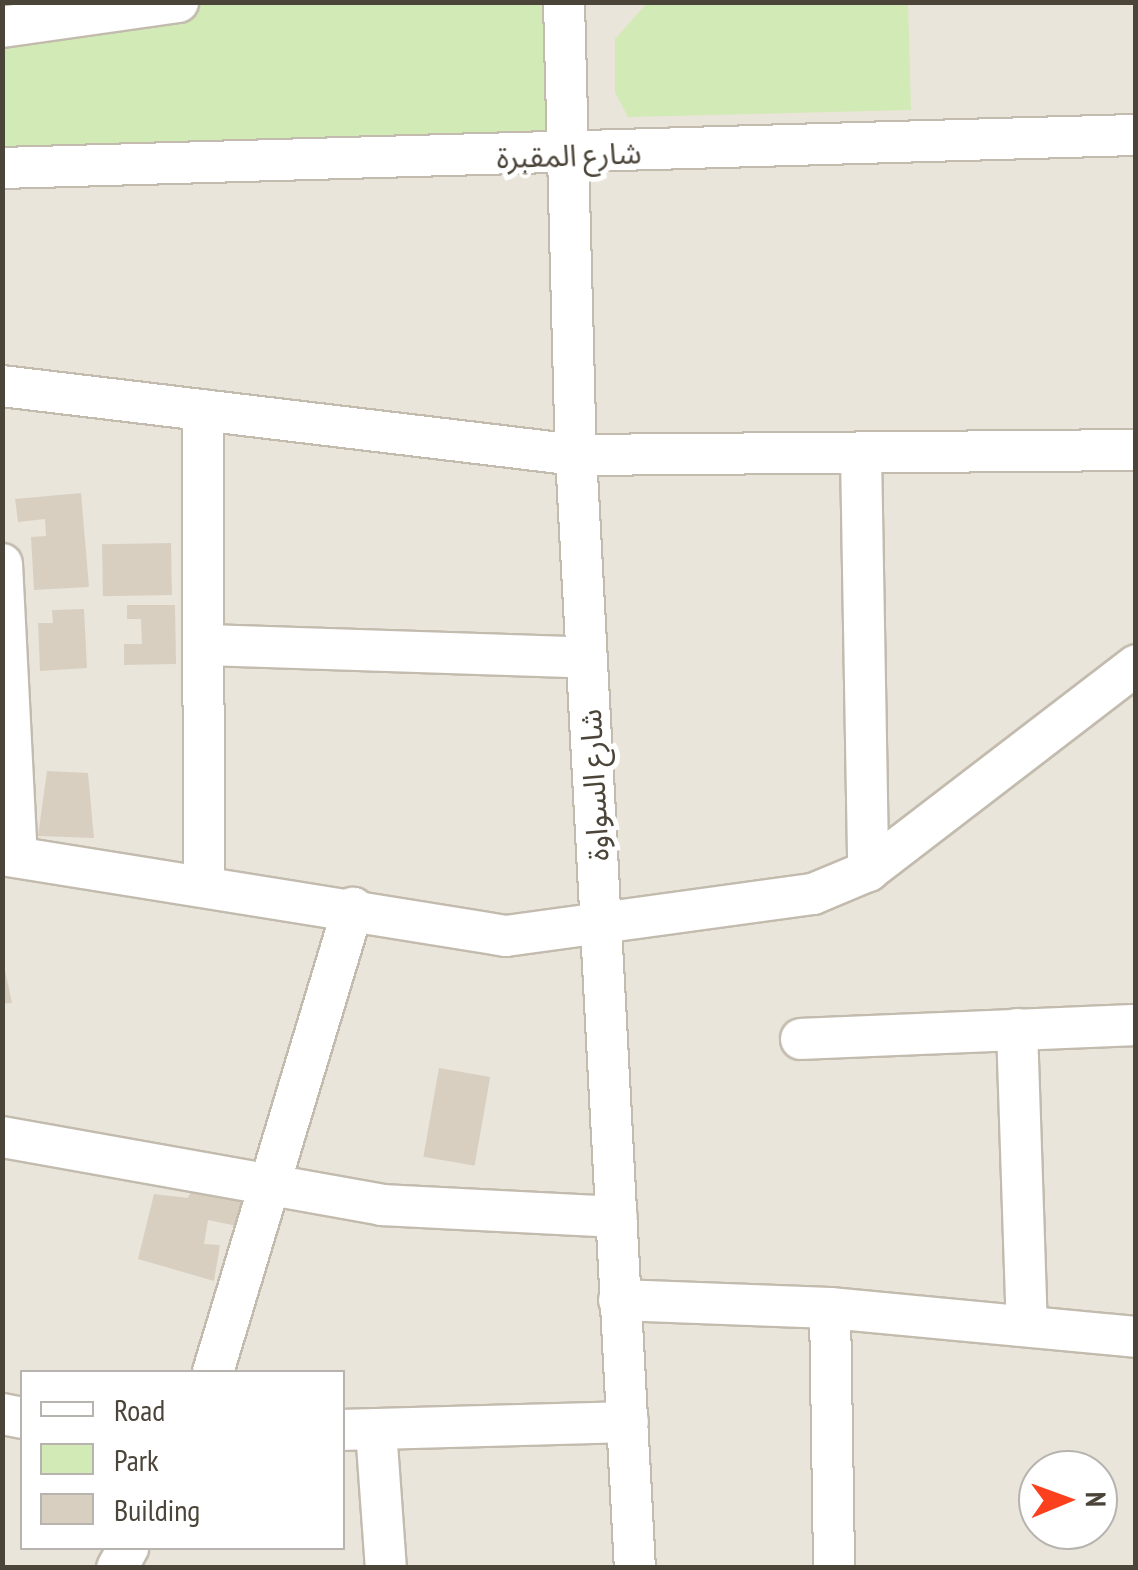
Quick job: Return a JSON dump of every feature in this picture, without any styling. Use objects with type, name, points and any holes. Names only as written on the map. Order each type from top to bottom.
[{"type":"street","points":[[2,26],[178,2]]},
{"type":"street","name":"شارع السواوة","points":[[564,2],[576,455],[634,1568]]},
{"type":"street","name":"شارع المقبرة","points":[[2,168],[571,156],[1136,135]]},
{"type":"street","points":[[2,386],[576,455],[1136,450]]},
{"type":"street","points":[[204,410],[204,883]]},
{"type":"street","points":[[861,454],[868,871]]},
{"type":"street","points":[[2,564],[10,855],[204,883],[506,936],[813,894],[868,871],[1136,665]]},
{"type":"street","points":[[204,645],[587,658]]},
{"type":"street","points":[[214,1370],[275,1189],[353,908]]},
{"type":"street","points":[[800,1040],[1136,1025]]},
{"type":"street","points":[[1017,1029],[1027,1326]]},
{"type":"street","points":[[2,1137],[275,1189],[442,1211],[617,1217]]},
{"type":"street","points":[[619,1300],[830,1308],[1136,1336]]},
{"type":"street","points":[[830,1308],[834,1568]]},
{"type":"street","points":[[386,1568],[359,1430],[628,1422]]},
{"type":"shaded area","points":[[3,3],[1135,3],[1135,1567],[3,1568]]},
{"type":"green space","points":[[648,2],[908,3],[911,110],[628,117],[615,92],[615,39]]},
{"type":"green space","points":[[2,3],[564,3],[564,168],[2,168]]},
{"type":"building","points":[[81,493],[89,587],[34,590],[31,537],[46,536],[45,519],[18,522],[15,499]]},
{"type":"building","points":[[171,543],[172,595],[103,596],[102,544]]},
{"type":"building","points":[[127,605],[175,605],[176,664],[124,665],[124,644],[142,644],[141,619],[127,619]]},
{"type":"building","points":[[84,609],[87,668],[40,671],[38,623],[53,623],[52,610]]},
{"type":"building","points":[[47,771],[88,773],[94,838],[38,836]]},
{"type":"building","points":[[2,956],[12,1003],[2,1004]]},
{"type":"building","points":[[439,1068],[490,1077],[475,1166],[423,1157]]},
{"type":"building","points":[[192,1189],[251,1202],[237,1226],[208,1220],[204,1244],[220,1245],[214,1281],[138,1259],[154,1194],[188,1198]]}]
